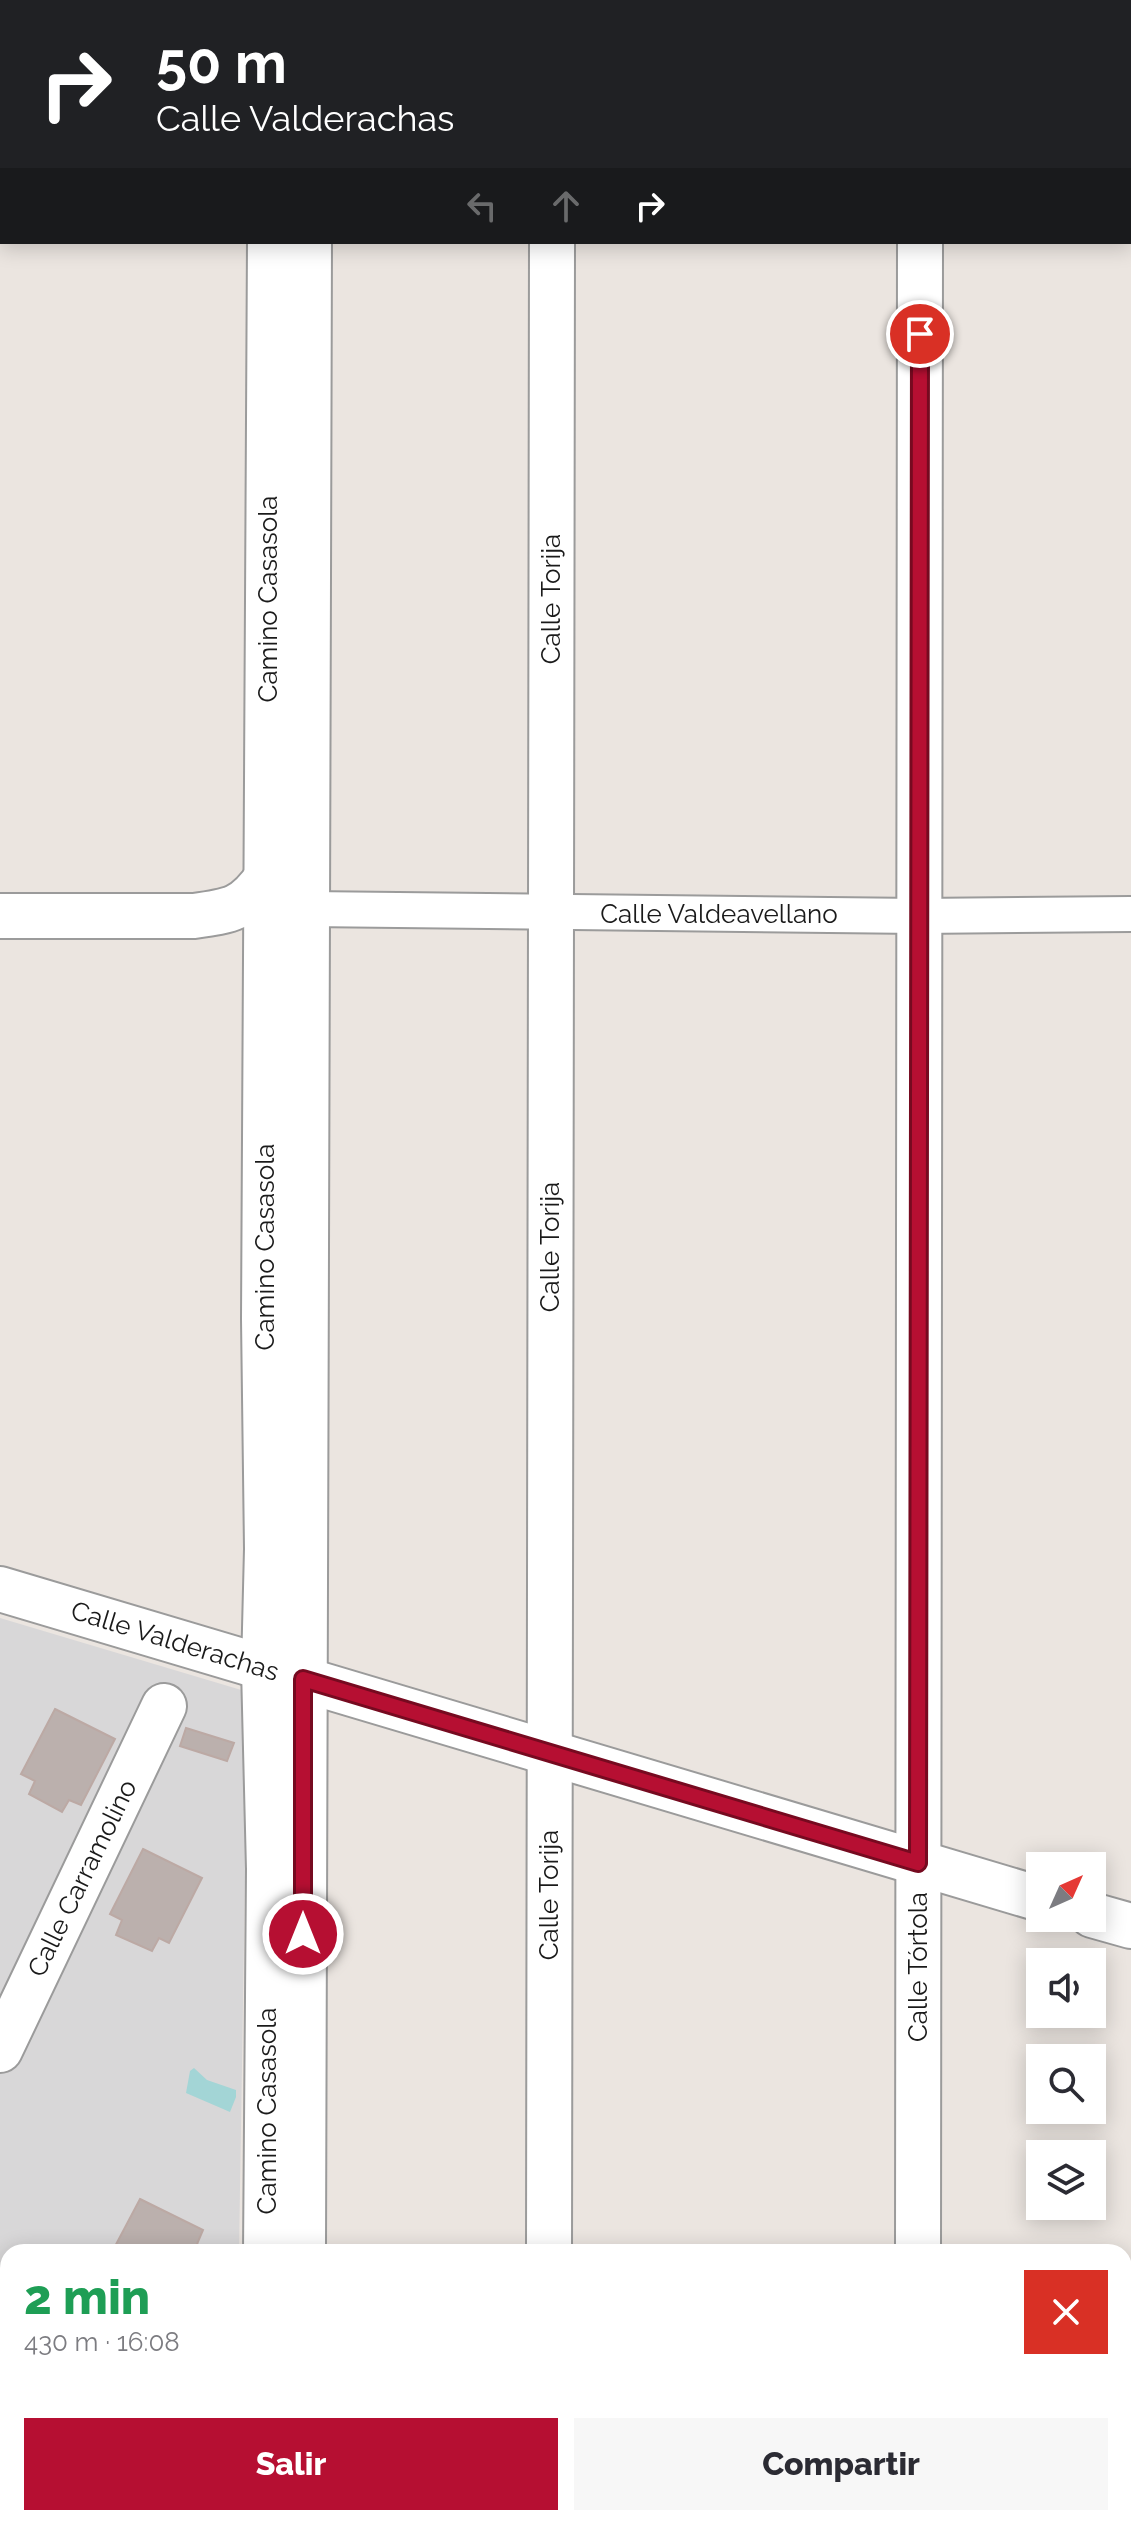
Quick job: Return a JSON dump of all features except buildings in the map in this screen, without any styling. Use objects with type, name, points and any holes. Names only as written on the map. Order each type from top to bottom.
[{"type":"street","name":"Camino Casasola","points":[[270,244],[264,1319],[267,1549],[283,1673],[303,2244]]},
{"type":"street","name":"Camino Casasola","points":[[266,2244],[269,1869],[283,1673],[306,1518],[309,244]]},
{"type":"street","name":"Calle Torija","points":[[549,2244],[552,244]]},
{"type":"street","name":"Calle Tórtola","points":[[918,2244],[920,244]]},
{"type":"street","points":[[0,916],[194,916],[238,908],[254,896],[267,877]]},
{"type":"street","name":"Calle Valdeavellano","points":[[308,909],[919,916],[1131,914]]},
{"type":"street","name":"Calle Valderachas","points":[[0,1589],[1026,1895]]},
{"type":"street","name":"Calle Carramolino","points":[[0,2050],[164,1706]]},
{"type":"street","points":[[1106,1919],[1131,1926]]},
{"type":"shaded area","points":[[0,1618],[248,1692],[239,2244],[0,2244]]},
{"type":"water","points":[[194,2068],[207,2080],[236,2090],[230,2112],[186,2093],[190,2071]]},
{"type":"route","points":[[303,1934],[303,1679],[918,1863],[920,334]]}]
